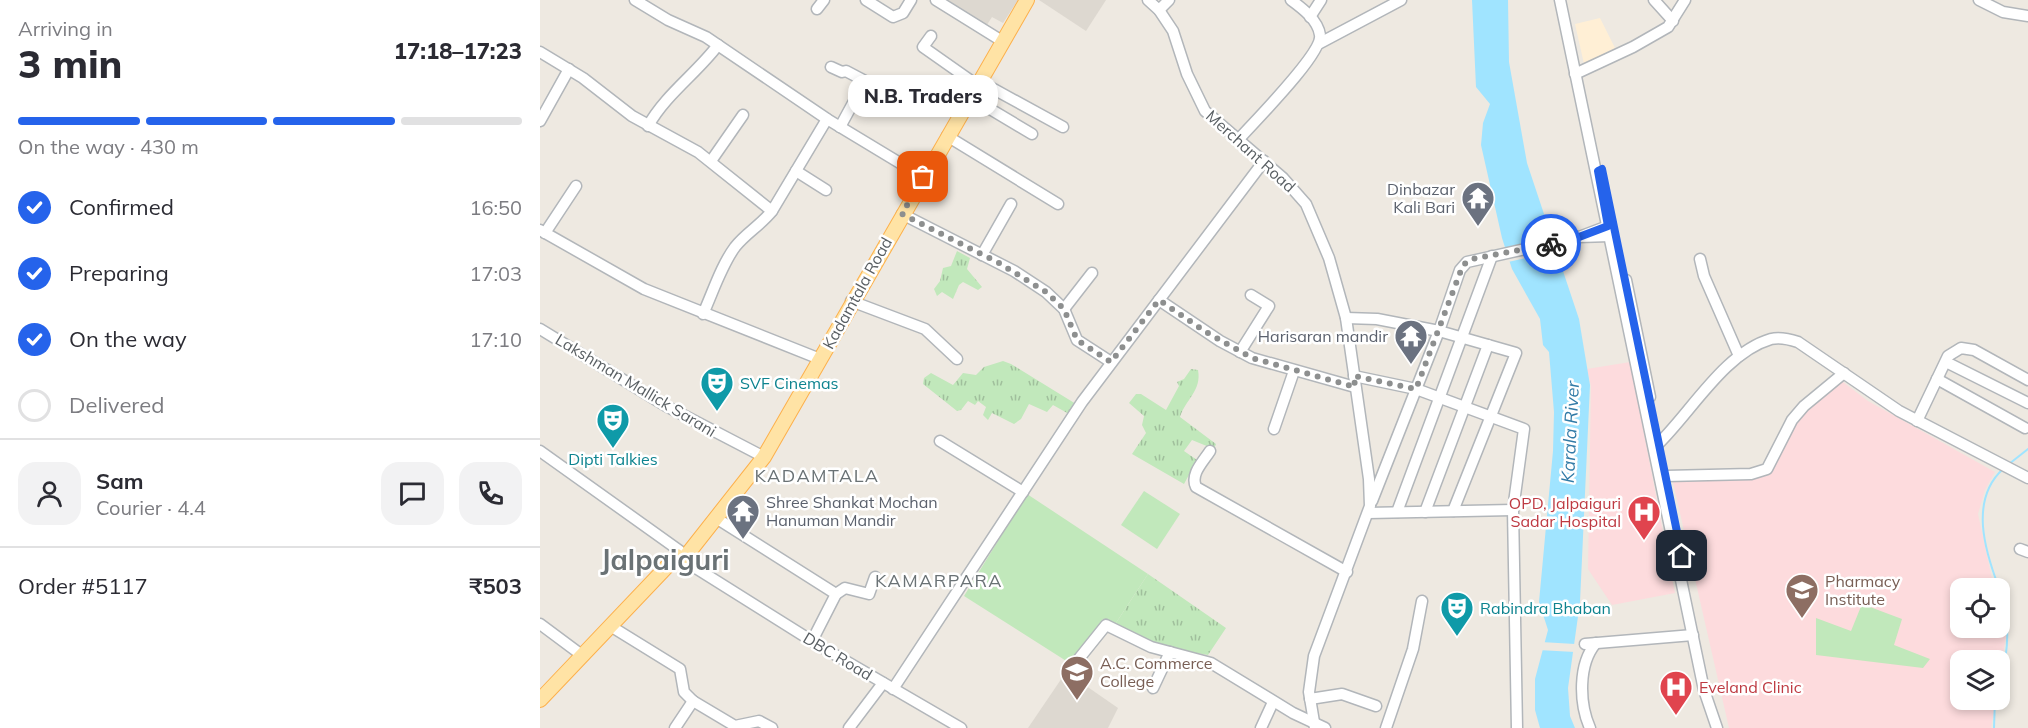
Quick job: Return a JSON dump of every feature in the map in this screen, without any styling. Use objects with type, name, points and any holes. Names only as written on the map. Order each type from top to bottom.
[{"type":"main road","name":"Kadamtala Road","points":[[540,700],[716,518],[764,457],[851,301],[1026,0]]},
{"type":"street","points":[[635,0],[718,45],[827,119],[923,177]]},
{"type":"street","points":[[866,0],[893,17],[903,13],[911,0]]},
{"type":"street","points":[[936,0],[1002,41]]},
{"type":"street","name":"Merchant Road","points":[[1148,0],[1159,10],[1173,31],[1191,86],[1205,111],[1295,189],[1309,210],[1329,258],[1346,318],[1369,510],[1314,656],[1310,674],[1310,699],[1318,727]]},
{"type":"street","points":[[1159,10],[1169,0]]},
{"type":"street","points":[[1291,0],[1311,17],[1317,26],[1320,43]]},
{"type":"street","points":[[1311,17],[1321,0]]},
{"type":"street","points":[[1239,139],[1299,72],[1320,43],[1401,0]]},
{"type":"street","points":[[1560,0],[1600,170],[1704,690],[1717,728]]},
{"type":"street","points":[[1565,0],[1577,74]]},
{"type":"street","points":[[1654,0],[1673,21]]},
{"type":"street","points":[[1577,74],[1662,31],[1673,21],[1686,0]]},
{"type":"street","points":[[1978,0],[2003,12],[2028,16]]},
{"type":"street","points":[[931,36],[923,47],[1032,135]]},
{"type":"street","points":[[648,126],[664,101],[696,71],[718,45]]},
{"type":"street","points":[[540,52],[569,69],[648,126],[711,161],[772,211]]},
{"type":"street","points":[[831,67],[842,72],[846,71],[869,83],[840,127]]},
{"type":"street","points":[[540,121],[569,69]]},
{"type":"street","points":[[976,88],[1062,127]]},
{"type":"street","points":[[711,161],[743,115]]},
{"type":"street","points":[[703,314],[734,249],[752,230],[763,223],[772,211],[827,119]]},
{"type":"street","points":[[947,136],[1058,204]]},
{"type":"street","points":[[849,728],[888,686],[1111,362],[1264,161]]},
{"type":"street","points":[[1600,170],[1609,231],[1657,446],[1666,476],[1711,690],[1712,712]]},
{"type":"street","points":[[796,171],[826,190]]},
{"type":"street","points":[[576,186],[543,232],[644,289],[820,359]]},
{"type":"street","points":[[982,255],[1011,204]]},
{"type":"street","points":[[902,214],[982,255],[1046,292],[1064,309],[1077,340],[1111,362]]},
{"type":"street","points":[[1512,510],[1397,512],[1369,510],[1463,265],[1472,259],[1506,254],[1609,231]]},
{"type":"street","points":[[1397,512],[1464,338],[1492,256]]},
{"type":"street","points":[[1700,259],[1704,276],[1739,356]]},
{"type":"street","points":[[1064,309],[1092,273]]},
{"type":"street","points":[[1240,352],[1269,306],[1251,295]]},
{"type":"street","points":[[1159,300],[1240,352],[1267,364],[1355,382],[1416,389],[1524,429],[1512,510],[1510,588],[1511,681],[1517,728]]},
{"type":"street","points":[[851,301],[925,329],[957,359]]},
{"type":"street","points":[[1346,318],[1377,319],[1439,331],[1516,353],[1453,511]]},
{"type":"street","name":"Lakshman Mallick Sarani","points":[[540,329],[666,406],[764,457]]},
{"type":"street","points":[[1657,446],[1739,356],[1770,339],[1788,339],[1798,342],[1917,421],[1987,459],[2028,478]]},
{"type":"street","points":[[1425,512],[1488,345]]},
{"type":"street","points":[[1917,421],[1953,351],[1968,348],[2028,380]]},
{"type":"street","points":[[1946,362],[2028,403]]},
{"type":"street","points":[[1274,429],[1294,371]]},
{"type":"street","points":[[1666,476],[1751,474],[1767,469],[1792,420],[1804,406],[1844,373]]},
{"type":"street","points":[[1937,379],[2025,428]]},
{"type":"street","points":[[940,441],[1023,492]]},
{"type":"street","points":[[540,451],[681,555]]},
{"type":"street","points":[[1210,451],[1194,478],[1196,487],[1347,572]]},
{"type":"street","points":[[540,456],[681,555]]},
{"type":"street","points":[[716,518],[836,594]]},
{"type":"street","name":"DBC Road","points":[[681,555],[812,641],[961,728]]},
{"type":"street","points":[[812,641],[836,594],[845,588],[869,594],[875,577]]},
{"type":"street","points":[[1386,728],[1413,649],[1422,601]]},
{"type":"street","points":[[540,624],[583,656]]},
{"type":"street","points":[[1069,671],[1106,625],[1151,647],[1211,663],[1318,727]]},
{"type":"street","points":[[612,627],[680,669],[684,692],[693,701],[729,724],[742,726],[759,721],[772,728]]},
{"type":"street","points":[[1590,728],[1583,707],[1584,670],[1591,643],[1693,635]]},
{"type":"street","points":[[1153,688],[1170,652]]},
{"type":"street","points":[[1310,699],[1342,694],[1376,706]]},
{"type":"street","points":[[675,728],[693,701]]},
{"type":"street","points":[[1261,728],[1273,702]]},
{"type":"shaded area","points":[[938,0],[1018,0],[1003,23],[992,17],[983,31]]},
{"type":"shaded area","points":[[1039,0],[1106,0],[1086,31]]},
{"type":"shaded area","points":[[1600,18],[1615,48],[1584,64],[1575,24]]},
{"type":"shaded area","points":[[1630,362],[1675,593],[1612,605],[1588,569],[1591,386],[1587,369]]},
{"type":"shaded area","points":[[1839,379],[1868,401],[1995,472],[1985,490],[1978,514],[1992,578],[1950,578],[1950,638],[2006,638],[2004,650],[1950,650],[1950,710],[1994,710],[1991,728],[1729,728],[1672,478],[1766,471],[1791,425]]},
{"type":"shaded area","name":"A.C. Commerce College","points":[[1066,672],[1118,708],[1108,728],[1028,728]]},
{"type":"green space","points":[[957,251],[970,258],[967,269],[982,287],[978,290],[963,282],[959,285],[953,299],[942,292],[937,296],[934,289],[940,281],[943,268],[951,266]]},
{"type":"green space","points":[[1003,361],[1076,404],[1069,414],[1053,405],[1047,412],[1029,404],[1021,419],[1014,424],[992,413],[988,420],[983,415],[986,407],[978,401],[975,405],[968,401],[961,410],[957,411],[923,384],[924,378],[931,373],[953,385],[963,373],[976,375],[984,367]]},
{"type":"green space","points":[[1191,369],[1198,370],[1198,384],[1180,417],[1216,444],[1214,449],[1192,440],[1184,451],[1197,460],[1184,484],[1132,454],[1146,433],[1142,425],[1144,416],[1129,403],[1136,394],[1141,394],[1166,410],[1179,386],[1177,382],[1184,379]]},
{"type":"green space","points":[[1144,491],[1180,514],[1157,549],[1121,525]]},
{"type":"green space","points":[[1027,494],[1148,574],[1114,626],[1103,619],[1071,664],[964,596]]},
{"type":"green space","points":[[1148,574],[1226,628],[1208,655],[1151,645],[1144,637],[1114,626]]},
{"type":"green space","points":[[1862,604],[1902,619],[1894,645],[1930,659],[1923,668],[1816,655],[1816,618],[1851,631]]},
{"type":"water","name":"Karala River","points":[[1472,0],[1508,0],[1509,62],[1527,163],[1579,319],[1590,385],[1580,602],[1568,688],[1570,716],[1575,728],[1540,728],[1535,710],[1535,679],[1548,630],[1539,602],[1553,451],[1554,412],[1549,352],[1543,345],[1540,319],[1512,269],[1502,238],[1481,145],[1483,123],[1490,104],[1476,87]]},
{"type":"pier","points":[[1554,238],[1558,251],[1508,262],[1505,250]]},
{"type":"pier","points":[[1541,642],[1575,644],[1575,652],[1538,650]]},
{"type":"waterway","points":[[2009,464],[2028,449]]},
{"type":"waterway","points":[[1996,578],[1985,542],[1983,511],[1992,481],[2003,469]]},
{"type":"waterway","points":[[2007,650],[2008,638]]},
{"type":"waterway","points":[[1994,728],[1995,710]]},
{"type":"way so far","points":[[923,177],[902,214],[1014,271],[1046,292],[1064,309],[1077,340],[1111,362],[1159,300],[1220,341],[1267,364],[1355,387],[1354,376],[1416,389],[1463,265],[1472,259],[1551,244]]},
{"type":"place","name":"N.B. Traders","points":[[923,177]]},
{"type":"place","name":"Dinbazar Kali Bari","points":[[1478,227]]},
{"type":"place","name":"Harisaran mandir","points":[[1411,365]]},
{"type":"place","name":"SVF Cinemas","points":[[717,412]]},
{"type":"place","name":"Dipti Talkies","points":[[613,449]]},
{"type":"place","name":"Shree Shankat Mochan Hanuman Mandir","points":[[743,540]]},
{"type":"place","name":"OPD, Jalpaiguri Sadar Hospital","points":[[1644,541]]},
{"type":"place","name":"Pharmacy Institute","points":[[1802,619]]},
{"type":"place","name":"Rabindra Bhaban","points":[[1457,637]]},
{"type":"place","name":"A.C. Commerce College","points":[[1077,701]]},
{"type":"place","name":"Eveland Clinic","points":[[1676,716]]},
{"type":"district","name":"KADAMTALA","points":[[817,475]]},
{"type":"district","name":"Jalpaiguri","points":[[665,559]]},
{"type":"district","name":"KAMARPARA","points":[[939,580]]},
{"type":"route","points":[[1551,244],[1608,226],[1598,171],[1602,169],[1682,556]]}]
